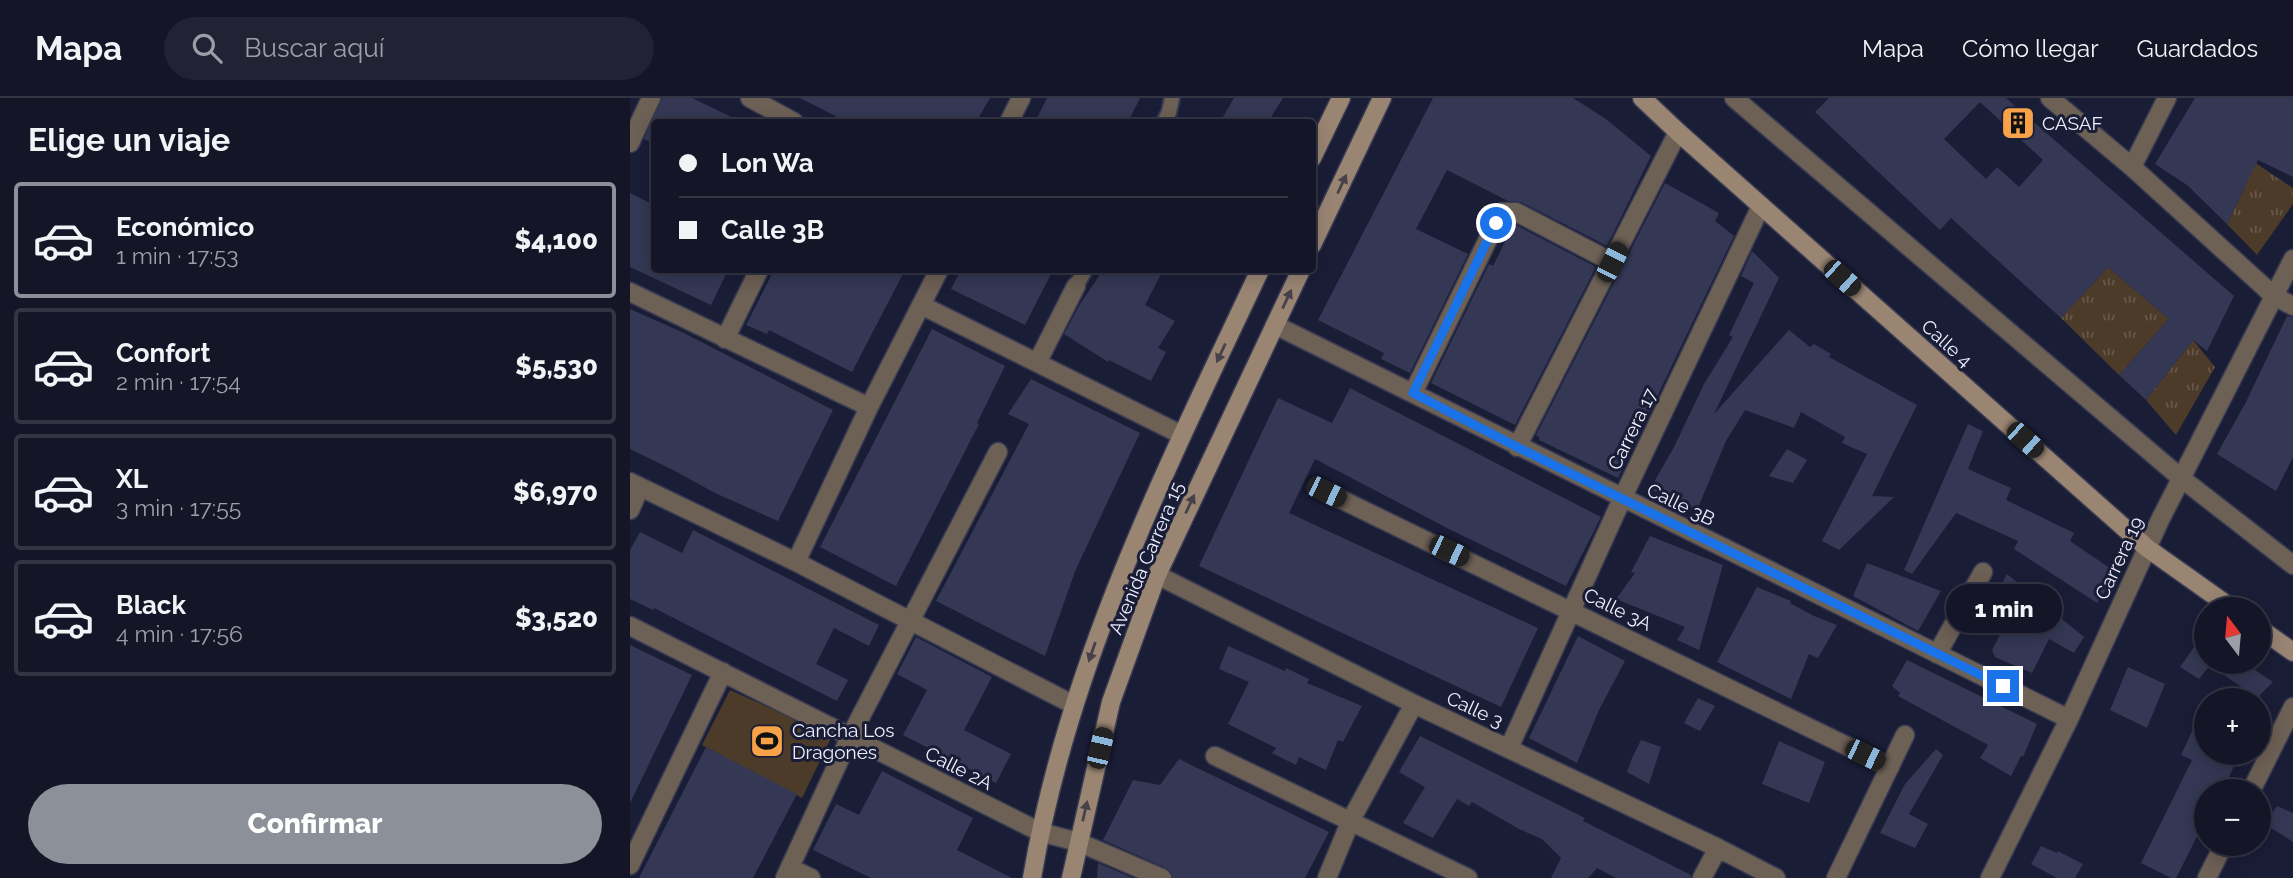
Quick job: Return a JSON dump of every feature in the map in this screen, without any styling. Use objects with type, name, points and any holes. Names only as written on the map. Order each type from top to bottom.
[{"type":"main road","points":[[1316,150],[1341,98]]},
{"type":"main road","points":[[1316,237],[1382,98]]},
{"type":"main road","name":"Calle 4","points":[[1642,98],[2147,548],[2216,597]]},
{"type":"main road","name":"Avenida Carrera 15","points":[[1032,878],[1040,832],[1074,705],[1110,602],[1182,435],[1259,273]]},
{"type":"main road","name":"Avenida Carrera 15","points":[[1071,878],[1111,702],[1157,575],[1300,273]]},
{"type":"main road","points":[[2272,637],[2293,652]]},
{"type":"street","points":[[630,143],[651,98]]},
{"type":"street","points":[[1010,119],[1021,98]]},
{"type":"street","points":[[1734,98],[2181,478],[2293,565]]},
{"type":"street","points":[[2050,98],[2132,167],[2274,296],[2293,306]]},
{"type":"street","points":[[2132,167],[2167,98]]},
{"type":"street","points":[[757,100],[789,119]]},
{"type":"street","points":[[1517,447],[1678,132]]},
{"type":"street","name":"Carrera 17","points":[[1508,747],[1761,206]]},
{"type":"street","points":[[1413,393],[1503,212],[1516,212],[1612,262]]},
{"type":"street","name":"Carrera 19","points":[[1990,878],[2069,719],[2181,478],[2293,259]]},
{"type":"street","points":[[725,339],[758,273]]},
{"type":"street","points":[[796,562],[869,407],[938,273]]},
{"type":"street","points":[[1038,361],[1076,286]]},
{"type":"street","points":[[630,292],[869,407]]},
{"type":"street","points":[[922,304],[1182,435]]},
{"type":"street","name":"Calle 3B","points":[[1275,325],[2069,719]]},
{"type":"street","points":[[811,878],[787,873],[850,737],[998,452]]},
{"type":"street","points":[[630,510],[635,485],[796,562],[1074,705]]},
{"type":"street","name":"Calle 3A","points":[[1326,492],[1890,767]]},
{"type":"street","points":[[1937,654],[1983,572]]},
{"type":"street","name":"Calle 3","points":[[1157,575],[1414,704],[1776,878]]},
{"type":"street","name":"Calle 2A","points":[[630,626],[1040,832],[1078,842],[1162,878]]},
{"type":"street","points":[[630,865],[723,672]]},
{"type":"street","points":[[1327,878],[1351,820],[1414,704]]},
{"type":"street","points":[[2257,779],[2293,707]]},
{"type":"street","points":[[1836,878],[1905,735]]},
{"type":"street","points":[[1215,756],[1468,878]]},
{"type":"street","points":[[1702,878],[1718,848]]},
{"type":"street","points":[[2207,878],[2218,856]]},
{"type":"lane","points":[[1166,119],[1172,98]]},
{"type":"lane","points":[[1076,286],[1083,273]]},
{"type":"green space","points":[[2236,150],[2293,188],[2293,204],[2257,255],[2227,224],[2245,187]]},
{"type":"green space","points":[[2108,267],[2169,319],[2119,375],[2061,318]]},
{"type":"green space","points":[[2193,340],[2215,367],[2176,435],[2146,400]]},
{"type":"green space","name":"Cancha Los Dragones","points":[[730,690],[832,736],[802,798],[702,745]]},
{"type":"building","points":[[662,98],[692,98],[736,119],[653,119]]},
{"type":"building","points":[[800,98],[990,98],[978,119],[841,119]]},
{"type":"building","points":[[1047,98],[1140,98],[1130,119],[1036,119]]},
{"type":"building","points":[[1234,98],[1283,98],[1270,119],[1222,119]]},
{"type":"building","points":[[1433,98],[1573,98],[1606,119],[1651,156],[1607,246],[1521,202],[1508,201],[1447,170],[1416,229],[1468,254],[1410,373],[1381,359],[1384,353],[1318,320]]},
{"type":"building","points":[[1829,98],[2006,98],[2234,296],[2207,351],[2193,340],[2146,400],[2119,375],[2169,319],[2108,267],[2061,318],[1951,218],[1940,230],[1815,112]],"holes":[[[1980,102],[2043,160],[2019,187],[1997,167],[1986,179],[1944,139]]]},
{"type":"building","points":[[2195,98],[2293,98],[2293,177],[2258,160],[2227,224],[2187,185],[2155,164]]},
{"type":"building","points":[[651,123],[651,142],[644,139]]},
{"type":"building","points":[[1665,183],[1719,213],[1715,221],[1734,236],[1618,478],[1539,440],[1536,435]]},
{"type":"building","points":[[630,193],[651,204],[651,273],[727,273],[711,305],[630,267]]},
{"type":"building","points":[[1514,224],[1596,267],[1515,425],[1431,383],[1489,264],[1493,266]]},
{"type":"building","points":[[1752,251],[1779,278],[1714,414],[1789,330],[1810,347],[1814,344],[1831,354],[1829,357],[1917,405],[1872,496],[1894,497],[1839,550],[1822,541],[1867,454],[1842,443],[1845,437],[1801,412],[1794,428],[1745,410],[1726,441],[1697,510],[1650,489],[1674,447],[1704,384],[1733,337],[1729,335],[1754,283],[1741,276]]},
{"type":"building","points":[[772,273],[903,273],[852,372],[769,330],[767,334],[746,325]]},
{"type":"building","points":[[959,273],[1051,273],[1025,325],[951,289]]},
{"type":"building","points":[[1101,273],[1161,273],[1145,305],[1175,321],[1158,348],[1166,352],[1151,381],[1109,360],[1108,362],[1064,334]]},
{"type":"building","points":[[630,309],[682,332],[833,410],[778,521],[715,493],[630,449]]},
{"type":"building","points":[[2287,316],[2293,317],[2293,457],[2276,491],[2217,454],[2246,402]]},
{"type":"building","points":[[932,329],[1005,366],[977,423],[979,424],[896,586],[820,547]]},
{"type":"building","points":[[1031,379],[1140,433],[1076,569],[1045,656],[936,601],[1029,424],[1008,414]]},
{"type":"building","points":[[1350,388],[1601,517],[1566,586],[1315,459],[1289,513],[1538,628],[1501,707],[1199,566],[1278,398],[1332,423]]},
{"type":"building","points":[[1968,424],[1983,431],[1968,469],[2011,488],[2006,500],[2074,533],[2070,541],[2117,573],[2097,603],[2014,549],[2018,541],[1956,513],[1912,574],[1904,570]]},
{"type":"building","points":[[1787,449],[1807,460],[1793,483],[1769,476]]},
{"type":"building","points":[[693,530],[879,625],[869,646],[834,628],[816,664],[848,680],[837,701],[654,608],[653,610],[630,599],[630,550],[640,532],[682,553]]},
{"type":"building","points":[[1650,536],[1723,565],[1699,650],[1677,640],[1685,627],[1616,599],[1635,573],[1631,572]]},
{"type":"building","points":[[1867,563],[1941,591],[1918,631],[1853,596]]},
{"type":"building","points":[[2007,574],[2084,637],[2074,653],[2049,639],[2032,673],[1995,657],[1992,650],[2006,623],[1992,616],[1995,610],[1991,605]]},
{"type":"building","points":[[1757,587],[1837,625],[1818,658],[1809,654],[1791,699],[1717,662]]},
{"type":"building","points":[[1578,636],[1625,661],[1599,710],[1577,763],[1529,738]]},
{"type":"building","points":[[916,637],[992,677],[964,730],[1011,754],[996,783],[903,735],[927,690],[897,674]]},
{"type":"building","points":[[630,645],[692,675],[630,803]]},
{"type":"building","points":[[1228,646],[1285,671],[1286,668],[1309,679],[1307,683],[1362,706],[1343,742],[1338,740],[1326,770],[1299,757],[1296,765],[1272,753],[1276,748],[1228,724],[1249,682],[1219,669]]},
{"type":"building","points":[[2194,647],[2194,674],[2203,674],[2199,679],[2180,667]]},
{"type":"building","points":[[1907,660],[2037,724],[2023,757],[2021,756],[2011,776],[1980,758],[1988,745],[1898,696],[1900,693],[1892,686]]},
{"type":"building","points":[[2128,667],[2165,684],[2147,728],[2110,710]]},
{"type":"building","points":[[2223,674],[2261,674],[2273,682],[2267,688],[2243,688]]},
{"type":"building","points":[[1698,698],[1715,706],[1700,731],[1684,723]]},
{"type":"building","points":[[2194,727],[2194,765],[2234,765],[2228,779],[2194,779],[2194,843],[2176,878],[2171,878],[2141,863],[2192,760],[2181,755]]},
{"type":"building","points":[[1420,736],[1585,818],[1583,821],[1691,875],[1691,878],[1616,878],[1597,868],[1588,878],[1551,878],[1561,858],[1542,839],[1472,802],[1469,806],[1457,799],[1433,838],[1403,823],[1425,787],[1399,772]]},
{"type":"building","points":[[1641,740],[1661,747],[1649,784],[1627,772]]},
{"type":"building","points":[[1779,741],[1825,762],[1809,803],[1762,784]]},
{"type":"building","points":[[706,747],[797,794],[753,878],[639,878]]},
{"type":"building","points":[[1936,749],[1943,755],[1909,814],[1928,824],[1915,848],[1880,833],[1905,784]]},
{"type":"building","points":[[1179,759],[1329,832],[1305,878],[1173,878],[1166,868],[1103,840],[1133,780],[1160,785]]},
{"type":"building","points":[[882,771],[973,818],[957,850],[1012,878],[871,878],[813,850],[836,804],[859,815]]},
{"type":"building","points":[[2277,806],[2293,813],[2293,842],[2271,828],[2271,815]]},
{"type":"building","points":[[2041,846],[2057,853],[2058,851],[2083,864],[2075,878],[2057,878],[2031,864]]},
{"type":"building","points":[[1098,863],[1133,878],[1097,878]]},
{"type":"place","name":"CASAF","points":[[2018,123]]},
{"type":"place","name":"Cancha Los Dragones","points":[[767,741]]},
{"type":"route","points":[[1496,223],[1413,393],[1517,447],[2003,686]]}]
